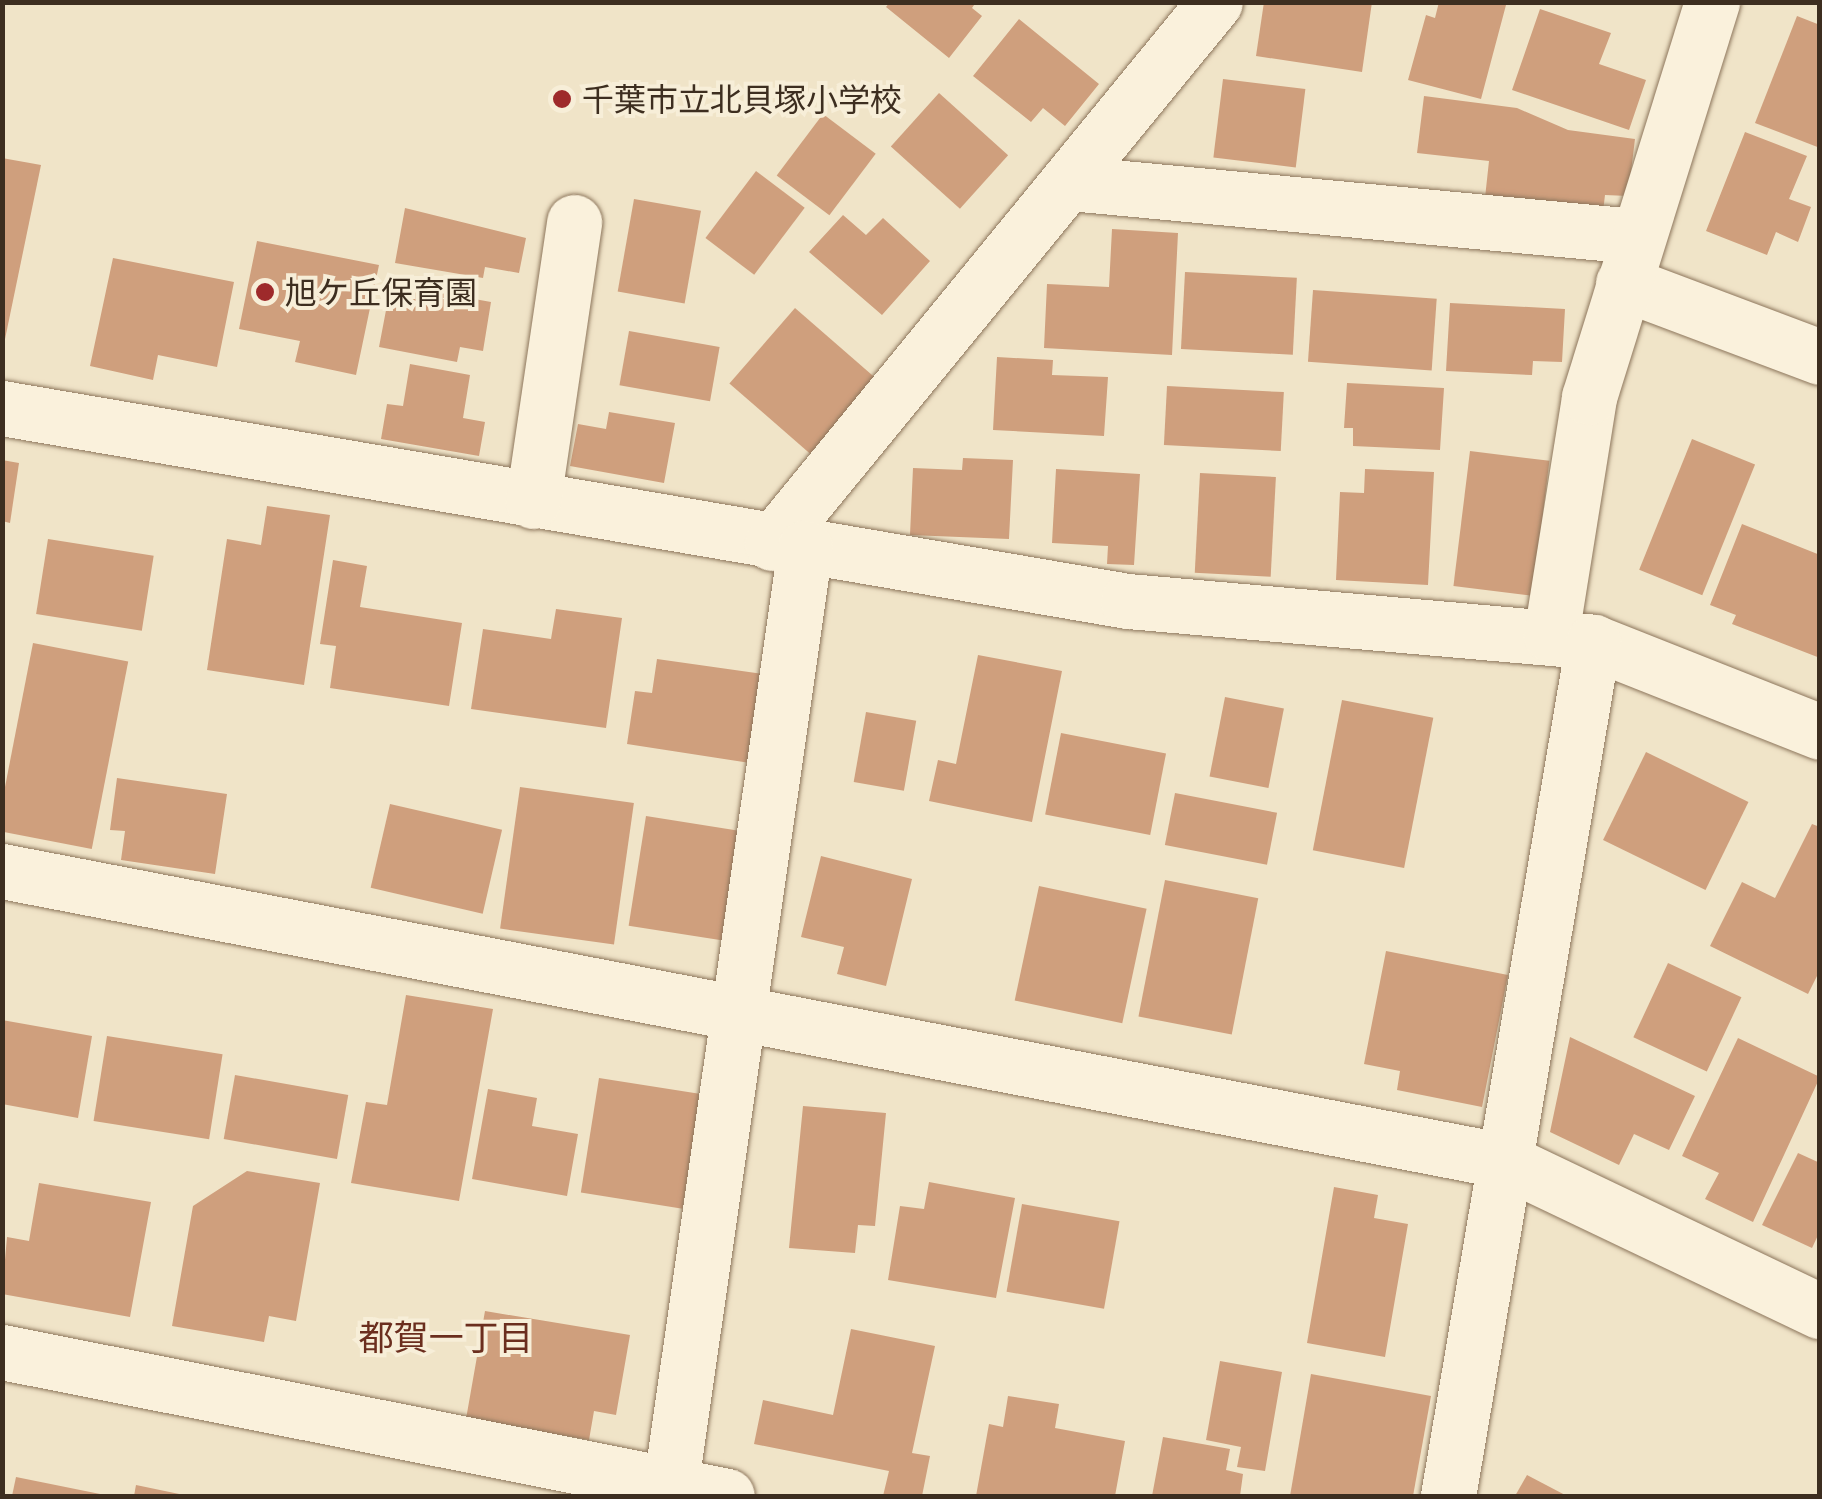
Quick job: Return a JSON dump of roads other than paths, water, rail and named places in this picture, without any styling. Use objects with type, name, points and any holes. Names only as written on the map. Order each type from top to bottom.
[{"type":"street","points":[[670,1491],[740,1014],[788,545],[1215,2]]},
{"type":"street","points":[[1448,1496],[1505,1161],[1572,638],[1589,396],[1712,2]]},
{"type":"street","points":[[1070,182],[1629,260],[1820,357]]},
{"type":"street","points":[[532,500],[574,222]]},
{"type":"street","points":[[2,408],[1128,601],[1572,638],[1820,732]]},
{"type":"street","points":[[2,871],[1505,1161],[1820,1311]]},
{"type":"street","points":[[2,1352],[670,1491],[727,1496]]},
{"type":"place","name":"千葉市立北貝塚小学校","points":[[562,99]]},
{"type":"place","name":"旭ケ丘保育園","points":[[265,292]]},
{"type":"district","name":"都賀一丁目","points":[[446,1337]]}]
